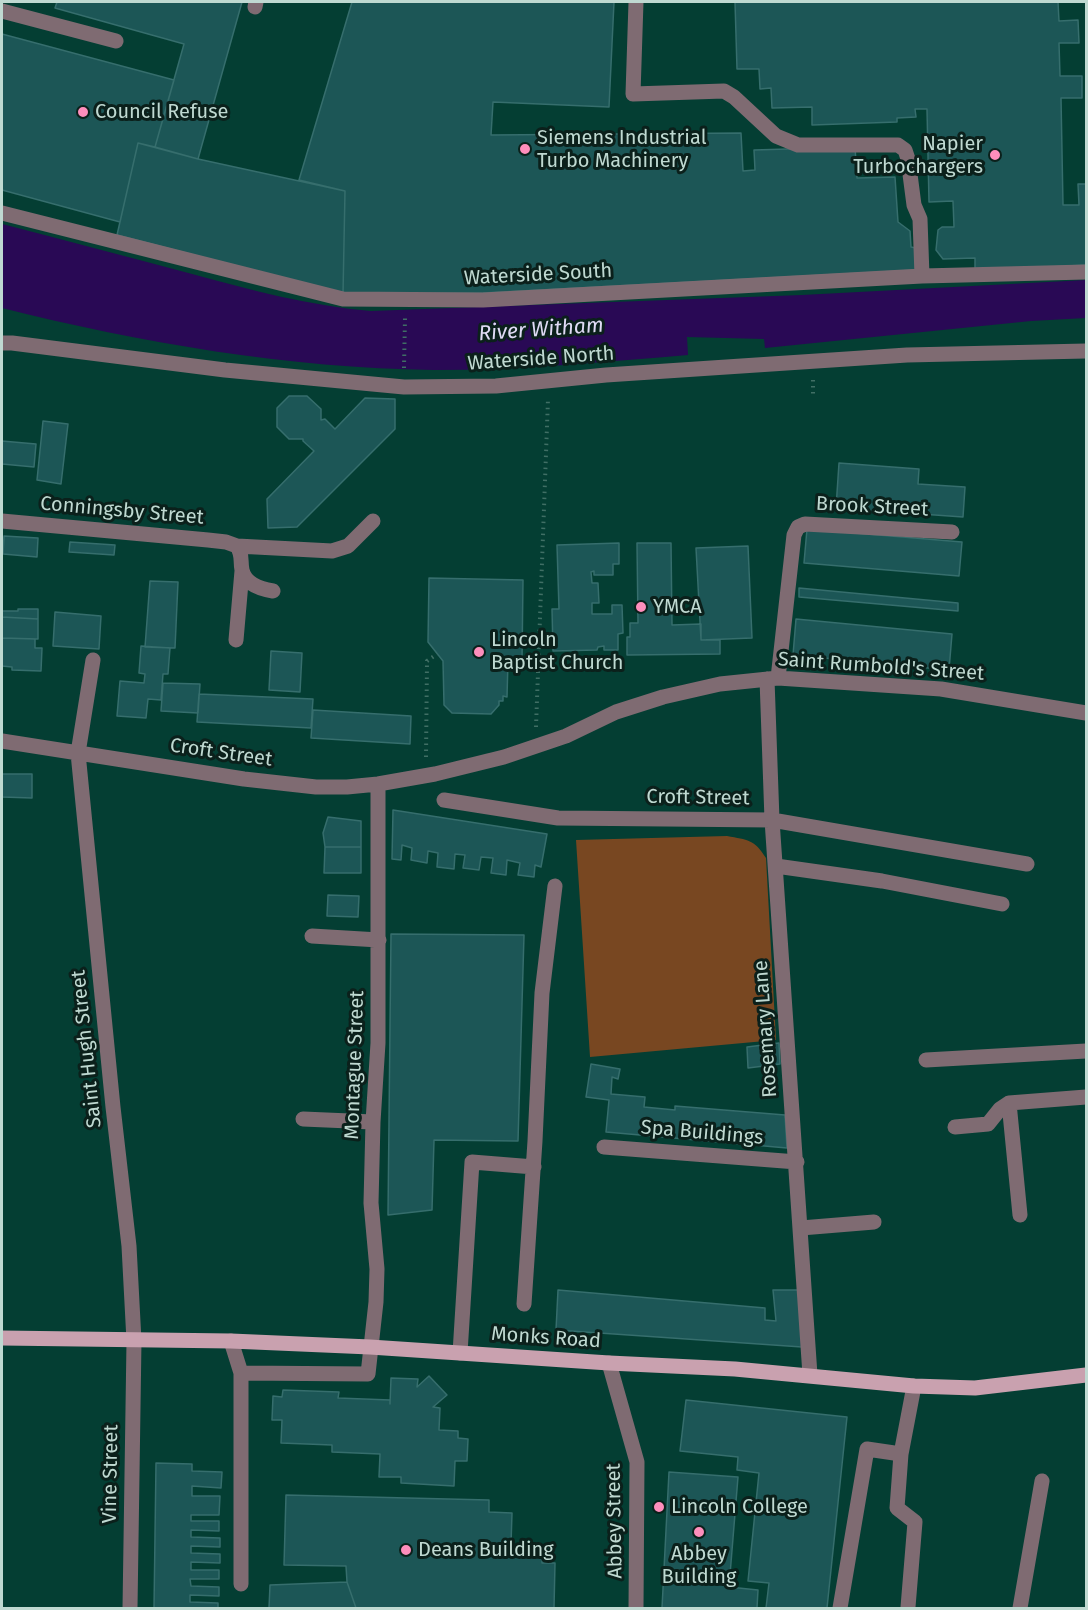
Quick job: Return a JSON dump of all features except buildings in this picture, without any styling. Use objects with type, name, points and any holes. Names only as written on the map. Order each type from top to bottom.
[{"type":"main road","name":"Monks Road","points":[[2,1338],[231,1341],[370,1347],[735,1369],[914,1386],[975,1388],[1086,1375]]},
{"type":"street","points":[[636,2],[633,94],[724,91],[734,97],[776,136],[798,145],[898,145],[905,150],[914,205],[920,219],[922,276]]},
{"type":"street","points":[[2,11],[116,41]]},
{"type":"street","name":"Waterside South","points":[[2,213],[343,299],[483,300],[922,276],[1086,272]]},
{"type":"street","name":"Waterside North","points":[[2,343],[225,370],[404,387],[496,386],[617,374],[907,355],[1086,351]]},
{"type":"street","name":"Conningsby Street","points":[[2,521],[208,540],[237,546],[332,552],[348,546],[373,520]]},
{"type":"street","name":"Brook Street","points":[[773,678],[794,535],[798,527],[805,524],[952,532]]},
{"type":"street","points":[[236,640],[242,571],[242,553],[237,546]]},
{"type":"street","points":[[242,571],[255,586],[273,591]]},
{"type":"street","name":"Saint Hugh Street","points":[[93,660],[78,753],[129,1246],[134,1341]]},
{"type":"street","name":"Saint Rumbold's Street","points":[[430,775],[504,757],[566,736],[616,712],[663,697],[720,684],[773,678],[941,689],[1086,713]]},
{"type":"street","name":"Rosemary Lane","points":[[773,678],[772,820],[810,1375]]},
{"type":"street","name":"Croft Street","points":[[2,741],[244,779],[306,786],[347,787],[430,775]]},
{"type":"street","name":"Montague Street","points":[[242,1374],[368,1374],[376,1302],[377,1269],[371,1203],[380,940],[378,784]]},
{"type":"street","name":"Croft Street","points":[[444,800],[558,818],[772,820],[1027,864]]},
{"type":"street","points":[[776,866],[882,881],[1002,904]]},
{"type":"street","points":[[524,1304],[534,1167],[542,993],[555,886]]},
{"type":"street","points":[[312,936],[380,940]]},
{"type":"street","points":[[926,1060],[1086,1051]]},
{"type":"street","points":[[955,1127],[988,1124],[1000,1109],[1009,1103],[1086,1097]]},
{"type":"street","points":[[1009,1103],[1020,1215]]},
{"type":"street","points":[[303,1119],[373,1122]]},
{"type":"street","name":"Spa Buildings","points":[[604,1147],[797,1162]]},
{"type":"street","points":[[460,1353],[472,1162],[534,1167]]},
{"type":"street","points":[[801,1228],[874,1222]]},
{"type":"street","name":"Vine Street","points":[[130,1608],[134,1341]]},
{"type":"street","points":[[231,1341],[242,1374],[241,1584]]},
{"type":"street","name":"Abbey Street","points":[[609,1363],[637,1462],[636,1608]]},
{"type":"street","points":[[908,1607],[915,1522],[897,1508],[901,1454],[914,1386]]},
{"type":"street","points":[[840,1608],[867,1449],[901,1454]]},
{"type":"street","points":[[1020,1608],[1042,1481]]},
{"type":"path","points":[[404,366],[405,318]]},
{"type":"path","points":[[536,746],[548,392]]},
{"type":"path","points":[[430,775],[427,661],[437,654]]},
{"type":"shaded area","points":[[727,836],[750,841],[766,858],[776,1040],[590,1057],[576,840]]},
{"type":"water","name":"River Witham","points":[[2,224],[258,291],[348,309],[371,311],[802,295],[1086,280],[1086,318],[1031,321],[765,348],[764,339],[687,337],[688,355],[529,367],[434,370],[325,364],[270,359],[162,342],[2,308]]},
{"type":"place","name":"Council Refuse","points":[[83,112]]},
{"type":"place","name":"Siemens Industrial Turbo Machinery","points":[[525,149]]},
{"type":"place","name":"Napier Turbochargers","points":[[995,155]]},
{"type":"place","name":"YMCA","points":[[641,607]]},
{"type":"place","name":"Lincoln Baptist Church","points":[[479,652]]},
{"type":"place","name":"Lincoln College","points":[[659,1507]]},
{"type":"place","name":"Abbey Building","points":[[699,1532]]},
{"type":"place","name":"Deans Building","points":[[406,1550]]}]
